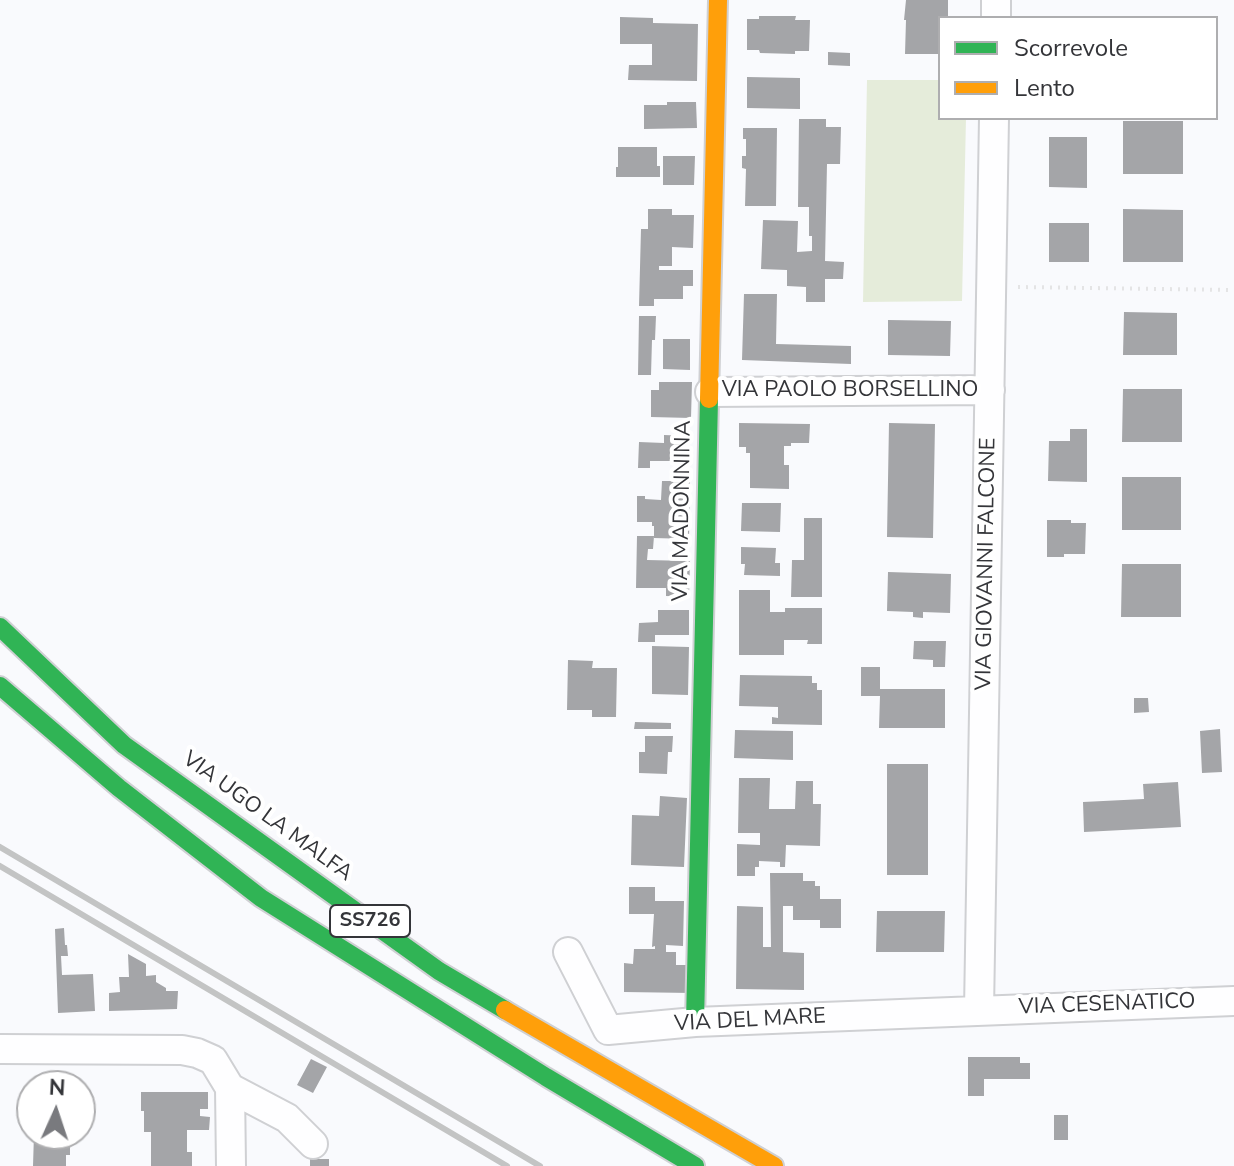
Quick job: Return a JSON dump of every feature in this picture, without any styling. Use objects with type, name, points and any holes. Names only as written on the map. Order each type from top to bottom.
[{"type":"main road","name":"VIA MADONNINA","points":[[695,1022],[718,0]]},
{"type":"main road","name":"VIA UGO LA MALFA","points":[[0,627],[124,745],[439,971],[774,1166]]},
{"type":"main road","name":"SS726","points":[[0,686],[119,788],[261,898],[546,1077],[695,1166]]},
{"type":"street","name":"VIA GIOVANNI FALCONE","points":[[979,1010],[994,120]]},
{"type":"street","name":"VIA PAOLO BORSELLINO","points":[[710,392],[990,390]]},
{"type":"street","name":"VIA DEL MARE","points":[[568,952],[608,1030],[695,1022],[979,1010]]},
{"type":"street","name":"VIA CESENATICO","points":[[979,1010],[1234,1001]]},
{"type":"street","points":[[0,1049],[198,1047],[213,1060],[230,1088],[231,1166]]},
{"type":"street","points":[[230,1088],[287,1118],[313,1144]]},
{"type":"path","points":[[991,286],[1234,290]]},
{"type":"green space","points":[[867,80],[938,80],[938,120],[966,120],[962,301],[863,302]]},
{"type":"building","points":[[906,0],[948,0],[948,16],[938,16],[938,54],[905,54]]},
{"type":"building","points":[[759,16],[796,16],[795,20],[810,20],[809,51],[795,51],[795,54],[747,50],[747,19],[759,19]]},
{"type":"building","points":[[620,17],[653,18],[653,23],[698,24],[697,81],[628,80],[629,65],[652,65],[652,44],[620,44]]},
{"type":"building","points":[[828,52],[850,53],[850,66],[828,65]]},
{"type":"building","points":[[747,77],[800,78],[800,109],[747,108]]},
{"type":"building","points":[[667,102],[696,102],[697,128],[644,129],[644,105],[667,105]]},
{"type":"building","points":[[799,119],[826,119],[826,127],[841,127],[840,164],[827,164],[825,261],[844,262],[843,279],[825,279],[825,302],[806,302],[806,287],[787,286],[787,270],[761,269],[763,220],[798,221],[797,252],[812,251],[809,207],[798,207]]},
{"type":"building","points":[[1123,121],[1183,121],[1183,174],[1123,174]]},
{"type":"building","points":[[743,128],[777,128],[776,206],[745,206],[746,169],[742,168],[742,156],[746,156],[746,139],[743,139]]},
{"type":"building","points":[[1049,137],[1087,137],[1087,188],[1049,187]]},
{"type":"building","points":[[618,147],[657,147],[660,177],[616,177]]},
{"type":"building","points":[[663,156],[695,156],[694,185],[663,185]]},
{"type":"building","points":[[648,209],[672,209],[672,215],[694,215],[693,248],[672,247],[672,266],[659,266],[659,270],[693,270],[693,286],[683,286],[683,299],[654,299],[654,306],[639,306],[641,229],[648,229]]},
{"type":"building","points":[[1123,209],[1183,210],[1183,262],[1123,262]]},
{"type":"building","points":[[1049,223],[1089,223],[1089,262],[1049,262]]},
{"type":"building","points":[[744,294],[777,294],[776,344],[851,346],[851,364],[742,360]]},
{"type":"building","points":[[1124,312],[1177,313],[1177,355],[1123,355]]},
{"type":"building","points":[[639,316],[656,316],[651,375],[638,375]]},
{"type":"building","points":[[888,320],[951,321],[950,356],[888,355]]},
{"type":"building","points":[[663,339],[690,339],[690,370],[663,369]]},
{"type":"building","points":[[659,382],[692,382],[691,418],[651,417],[651,390],[659,390]]},
{"type":"building","points":[[1123,389],[1182,389],[1182,442],[1122,442]]},
{"type":"building","points":[[739,423],[810,424],[809,443],[784,446],[784,465],[789,465],[789,489],[750,488],[750,453],[746,453],[746,447],[739,447]]},
{"type":"building","points":[[889,423],[935,424],[933,538],[887,537]]},
{"type":"building","points":[[1070,429],[1087,429],[1087,482],[1048,481],[1049,441],[1070,441]]},
{"type":"building","points":[[664,435],[689,436],[689,461],[650,461],[650,468],[638,468],[639,442],[664,443]]},
{"type":"building","points":[[1122,477],[1181,477],[1181,530],[1122,530]]},
{"type":"building","points":[[662,481],[690,481],[689,539],[654,538],[652,522],[637,522],[637,496],[661,500]]},
{"type":"building","points":[[742,503],[781,503],[780,532],[741,531]]},
{"type":"building","points":[[804,518],[822,518],[822,597],[791,597],[792,560],[804,560]]},
{"type":"building","points":[[1047,520],[1086,523],[1085,554],[1047,557]]},
{"type":"building","points":[[637,536],[654,536],[653,549],[648,549],[647,560],[690,561],[689,597],[666,596],[666,588],[636,588]]},
{"type":"building","points":[[741,547],[776,548],[775,563],[780,563],[780,576],[744,575]]},
{"type":"building","points":[[1122,564],[1181,564],[1181,617],[1121,617]]},
{"type":"building","points":[[888,572],[951,574],[950,613],[923,612],[923,618],[913,617],[913,612],[887,611]]},
{"type":"building","points":[[739,590],[770,590],[770,612],[785,612],[785,608],[822,608],[822,644],[807,644],[808,640],[784,640],[784,655],[739,655]]},
{"type":"building","points":[[658,610],[689,610],[689,635],[655,635],[655,642],[638,642],[639,623],[658,622]]},
{"type":"building","points":[[914,641],[946,641],[945,667],[933,667],[933,660],[913,659]]},
{"type":"building","points":[[652,646],[689,647],[688,695],[652,694]]},
{"type":"building","points":[[568,660],[593,661],[592,668],[617,668],[616,717],[592,717],[592,710],[567,710]]},
{"type":"building","points":[[861,667],[880,667],[880,689],[945,689],[945,728],[879,728],[880,696],[861,696]]},
{"type":"building","points":[[740,675],[812,676],[817,690],[822,690],[822,725],[772,724],[772,717],[778,718],[778,707],[739,706]]},
{"type":"building","points":[[1134,698],[1148,698],[1149,712],[1134,713]]},
{"type":"building","points":[[635,722],[671,723],[671,729],[634,729]]},
{"type":"building","points":[[1220,729],[1222,772],[1202,773],[1200,731]]},
{"type":"building","points":[[735,730],[793,731],[793,760],[734,758]]},
{"type":"building","points":[[645,736],[673,736],[672,752],[668,752],[667,774],[639,773],[639,752],[645,752]]},
{"type":"building","points":[[887,764],[928,764],[928,875],[887,875]]},
{"type":"building","points":[[739,778],[770,778],[769,809],[795,809],[796,781],[813,781],[813,804],[821,804],[820,846],[786,845],[785,867],[780,867],[780,862],[759,861],[755,876],[737,876],[737,844],[760,845],[760,833],[738,833]]},
{"type":"building","points":[[1178,782],[1181,827],[1084,832],[1083,802],[1144,799],[1143,784]]},
{"type":"building","points":[[660,796],[687,798],[684,867],[631,865],[632,815],[659,816]]},
{"type":"building","points":[[770,873],[803,873],[803,881],[815,881],[815,886],[820,886],[820,899],[841,899],[841,928],[820,928],[820,920],[793,920],[793,906],[783,906],[783,952],[804,953],[804,990],[736,989],[737,906],[763,907],[763,947],[771,947]]},
{"type":"building","points":[[629,887],[655,887],[655,901],[684,901],[683,946],[666,945],[666,952],[676,952],[676,965],[693,965],[692,993],[624,992],[624,963],[633,964],[634,949],[655,949],[655,946],[652,947],[654,914],[629,914]]},
{"type":"building","points":[[877,911],[945,911],[944,952],[876,952]]},
{"type":"building","points":[[64,928],[68,956],[61,956],[62,975],[93,974],[95,1011],[58,1013],[55,929]]},
{"type":"building","points":[[128,954],[146,964],[146,976],[156,975],[156,982],[166,991],[178,991],[177,1009],[109,1011],[109,993],[120,992],[119,977],[129,977]]},
{"type":"building","points":[[968,1057],[1020,1057],[1020,1063],[1030,1063],[1030,1079],[984,1079],[984,1096],[968,1096]]},
{"type":"building","points":[[311,1059],[327,1067],[313,1093],[297,1085]]},
{"type":"building","points":[[141,1092],[208,1092],[208,1109],[200,1109],[200,1116],[210,1117],[209,1130],[187,1130],[187,1152],[192,1152],[192,1166],[151,1166],[151,1132],[144,1132]]},
{"type":"building","points":[[1054,1115],[1068,1115],[1068,1140],[1054,1140]]},
{"type":"building","points":[[34,1150],[70,1150],[70,1155],[66,1155],[66,1166],[33,1166]]},
{"type":"building","points":[[310,1159],[329,1159],[329,1166],[310,1166]]},
{"type":"railway","points":[[0,847],[540,1166]]},
{"type":"railway","points":[[0,866],[507,1166]]},
{"type":"traffic: fast","points":[[695,1022],[709,399]]},
{"type":"traffic: fast","points":[[0,627],[124,745],[439,971],[505,1010]]},
{"type":"traffic: fast","points":[[0,686],[119,788],[261,898],[546,1077],[695,1166]]},
{"type":"traffic: slow","points":[[709,399],[718,0]]},
{"type":"traffic: slow","points":[[505,1010],[774,1166]]}]
